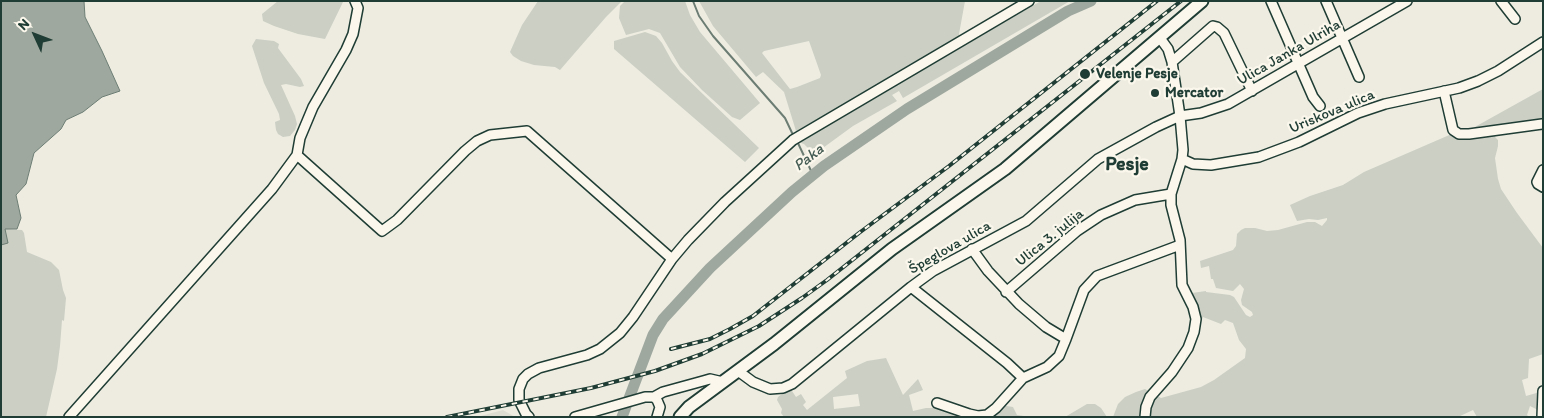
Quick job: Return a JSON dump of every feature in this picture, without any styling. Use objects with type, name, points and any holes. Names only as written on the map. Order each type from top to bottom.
[{"type":"main road","points":[[680,417],[689,407],[774,344],[892,249],[1005,169],[1202,1]]},
{"type":"street","points":[[69,417],[272,189],[297,155],[300,138],[314,107],[353,34],[358,8],[355,1]]},
{"type":"street","points":[[529,417],[519,400],[519,389],[528,374],[539,368],[587,355],[610,342],[633,317],[672,259],[688,240],[725,202],[793,140],[1029,1]]},
{"type":"street","points":[[1271,1],[1313,97],[1320,106]]},
{"type":"street","points":[[1326,1],[1359,77]]},
{"type":"street","name":"Ulica Janka Ulriha","points":[[1180,116],[1215,110],[1228,104],[1407,1]]},
{"type":"street","points":[[1501,1],[1515,19]]},
{"type":"street","points":[[1172,62],[1213,26],[1217,27],[1224,33],[1252,91]]},
{"type":"street","points":[[1145,417],[1150,397],[1172,372],[1188,348],[1194,332],[1196,319],[1195,312],[1182,285],[1179,234],[1172,211],[1172,194],[1183,150],[1172,62],[1168,49],[1160,38]]},
{"type":"street","name":"Uriskova ulica","points":[[1182,159],[1201,165],[1259,157],[1299,142],[1358,113],[1385,104],[1444,91],[1478,81],[1498,71],[1543,42]]},
{"type":"street","points":[[1444,91],[1454,130],[1459,134],[1542,124]]},
{"type":"street","name":"Špeglova ulica","points":[[738,371],[753,382],[770,389],[783,388],[792,384],[933,271],[1026,221],[1098,159],[1180,116]]},
{"type":"street","points":[[297,155],[382,231],[397,220],[477,141],[490,136],[527,131],[672,259]]},
{"type":"street","points":[[1543,170],[1538,182],[1543,187]]},
{"type":"street","name":"Ulica 3. julija","points":[[1006,292],[1077,231],[1101,215],[1135,200],[1172,194]]},
{"type":"street","points":[[937,403],[969,414],[987,415],[996,408],[1022,378],[1052,363],[1058,356],[1084,290],[1097,276],[1180,246]]},
{"type":"street","points":[[972,249],[1006,292],[1033,317],[1066,339]]},
{"type":"street","points":[[911,287],[1007,363],[1022,378]]},
{"type":"street","points":[[579,416],[703,381],[716,380],[722,382]]},
{"type":"street","points":[[1542,417],[1543,391]]},
{"type":"street","points":[[649,397],[658,400],[660,407],[657,417]]},
{"type":"shaded area","points":[[1,1],[84,1],[85,17],[120,91],[102,97],[83,112],[66,120],[61,129],[34,153],[26,184],[16,195],[21,218],[17,229],[5,229],[8,243],[1,245]]},
{"type":"shaded area","points":[[278,1],[343,2],[325,39],[298,34],[263,21],[262,14]]},
{"type":"shaded area","points":[[538,1],[622,1],[560,70],[555,67],[534,65],[521,61],[510,52],[522,25]]},
{"type":"shaded area","points":[[625,1],[685,1],[690,15],[700,32],[760,103],[740,120],[732,117],[680,67],[660,33],[649,29],[626,35],[619,18],[620,6]]},
{"type":"shaded area","points":[[699,1],[965,1],[960,37],[925,59],[796,131],[784,92],[763,72],[756,77],[713,26]],"holes":[[[809,41],[821,75],[820,78],[790,89],[762,53]]]},
{"type":"shaded area","points":[[1041,1],[1070,1],[903,98],[899,91],[892,95],[897,101],[853,126],[816,153],[811,147],[809,149],[804,144],[798,142]]},
{"type":"shaded area","points":[[645,32],[656,36],[680,72],[759,148],[745,162],[614,49],[614,41]]},
{"type":"shaded area","points":[[256,39],[274,41],[279,44],[278,48],[304,86],[281,85],[297,124],[290,136],[283,137],[276,130],[275,122],[280,120],[279,114],[264,83],[252,46]]},
{"type":"shaded area","points":[[1543,89],[1543,121],[1475,133],[1473,128]]},
{"type":"shaded area","points":[[1498,132],[1495,137],[1498,140],[1498,146],[1495,158],[1501,189],[1543,248],[1543,354],[1529,359],[1528,378],[1522,380],[1526,396],[1540,392],[1540,411],[1530,406],[1527,415],[1529,417],[1477,417],[1473,410],[1458,417],[1113,417],[1118,404],[1125,397],[1136,392],[1145,389],[1161,398],[1201,387],[1245,358],[1246,349],[1239,340],[1233,323],[1225,320],[1221,324],[1203,317],[1201,322],[1198,321],[1191,298],[1192,293],[1206,291],[1230,295],[1234,297],[1246,315],[1250,317],[1253,315],[1252,312],[1242,305],[1241,300],[1244,289],[1240,284],[1233,291],[1216,288],[1213,279],[1211,279],[1209,266],[1201,268],[1200,261],[1233,250],[1236,246],[1237,234],[1241,230],[1255,228],[1267,231],[1278,230],[1307,222],[1315,222],[1322,226],[1327,218],[1297,221],[1290,205],[1343,185],[1364,172],[1454,133]]},
{"type":"shaded area","points":[[5,229],[22,230],[27,252],[51,262],[59,270],[66,298],[57,369],[46,417],[1,417],[1,244]]},
{"type":"shaded area","points":[[886,358],[903,395],[918,379],[923,390],[909,395],[913,411],[936,408],[967,417],[784,417],[781,413],[782,409],[777,400],[778,397],[790,388],[796,397],[801,394],[806,402],[803,405],[807,410],[847,378],[845,371],[867,361]],"holes":[[[858,394],[860,406],[834,409],[833,397]]]},
{"type":"shaded area","points":[[1087,404],[1095,404],[1101,408],[1107,417],[1065,417]]},
{"type":"shaded area","points":[[1000,405],[1013,407],[1017,415],[1031,417],[988,417]]},
{"type":"shaded area","points":[[503,410],[515,417],[477,417]]},
{"type":"waterway","points":[[693,1],[699,16],[713,36],[785,118],[794,137]]},
{"type":"waterway","name":"Paka","points":[[622,417],[653,335],[663,319],[710,268],[792,192],[824,166],[907,109],[1068,11],[1091,1]]},
{"type":"waterway","points":[[797,141],[813,175]]},
{"type":"railway","points":[[671,349],[710,339],[753,316],[949,166],[1157,1]]},
{"type":"railway","points":[[447,417],[591,388],[655,371],[702,354],[759,326],[827,280],[1181,1]]},
{"type":"place","name":"Velenje Pesje","points":[[1085,74]]},
{"type":"place","name":"Mercator","points":[[1155,93]]},
{"type":"district","name":"Pesje","points":[[1127,165]]}]
